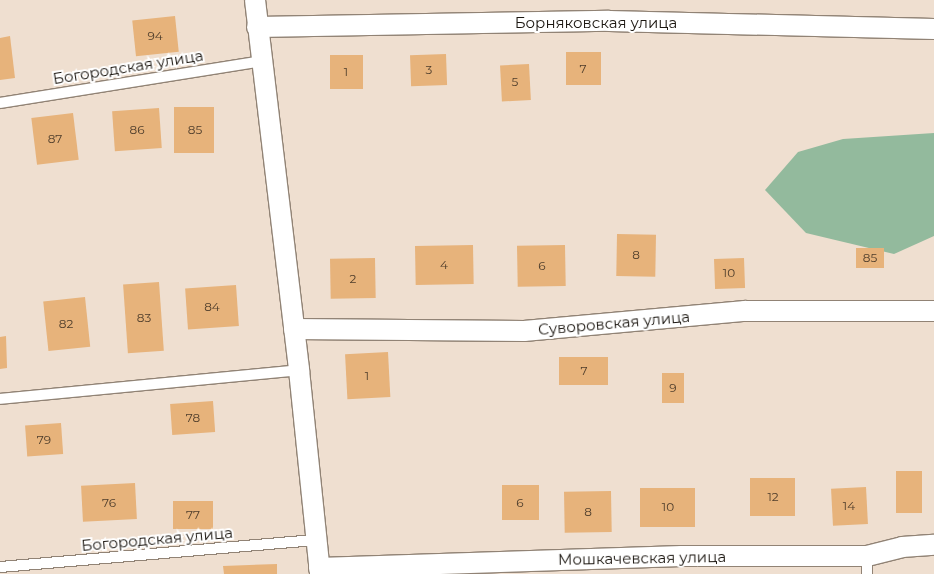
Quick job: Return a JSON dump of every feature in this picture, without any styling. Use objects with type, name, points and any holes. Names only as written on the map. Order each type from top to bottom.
[{"type":"street","points":[[255,0],[299,370],[319,571]]},
{"type":"street","name":"Борняковская улица","points":[[257,27],[610,21],[934,30]]},
{"type":"street","name":"Суворовская улица","points":[[294,329],[524,330],[745,311],[934,311]]},
{"type":"street","name":"Мошкачевская улица","points":[[319,571],[682,556],[867,565],[902,547],[934,545]]},
{"type":"lane","name":"Богородская улица","points":[[0,103],[261,61]]},
{"type":"lane","points":[[0,399],[299,370]]},
{"type":"lane","name":"Богородская улица","points":[[0,567],[316,540]]},
{"type":"green space","points":[[934,133],[934,236],[894,254],[806,233],[765,190],[798,152],[843,139]]},
{"type":"building","points":[[175,16],[179,52],[136,56],[132,20]]},
{"type":"building","points":[[10,36],[15,78],[0,80],[0,38]]},
{"type":"building","points":[[566,52],[601,52],[601,85],[566,85]]},
{"type":"building","points":[[446,54],[447,85],[411,86],[410,55]]},
{"type":"building","points":[[330,55],[363,55],[363,89],[330,89]]},
{"type":"building","points":[[529,64],[531,100],[502,101],[500,66]]},
{"type":"building","points":[[174,107],[214,107],[214,153],[174,153]]},
{"type":"building","points":[[159,108],[162,148],[115,151],[112,111]]},
{"type":"building","points":[[73,113],[79,160],[37,165],[31,118]]},
{"type":"building","points":[[617,234],[656,235],[655,277],[616,276]]},
{"type":"building","points":[[473,245],[474,284],[416,285],[415,246]]},
{"type":"building","points":[[565,245],[566,286],[518,287],[517,246]]},
{"type":"building","points":[[856,248],[884,248],[884,268],[856,268]]},
{"type":"building","points":[[375,258],[376,298],[331,299],[330,259]]},
{"type":"building","points":[[744,258],[745,288],[715,289],[714,259]]},
{"type":"building","points":[[159,282],[164,351],[128,353],[123,285]]},
{"type":"building","points":[[236,285],[239,326],[188,329],[185,289]]},
{"type":"building","points":[[85,297],[90,347],[48,351],[43,301]]},
{"type":"building","points":[[6,336],[7,368],[0,369],[0,337]]},
{"type":"building","points":[[388,352],[390,397],[347,399],[345,354]]},
{"type":"building","points":[[559,357],[608,357],[608,385],[559,385]]},
{"type":"building","points":[[662,373],[684,373],[684,403],[662,403]]},
{"type":"building","points":[[213,401],[215,432],[172,435],[170,404]]},
{"type":"building","points":[[61,423],[63,454],[27,456],[25,426]]},
{"type":"building","points":[[896,471],[922,471],[922,513],[896,513]]},
{"type":"building","points":[[750,478],[795,478],[795,516],[750,516]]},
{"type":"building","points":[[135,483],[137,519],[83,522],[81,486]]},
{"type":"building","points":[[502,485],[539,485],[539,520],[502,520]]},
{"type":"building","points":[[866,487],[868,524],[833,526],[831,489]]},
{"type":"building","points":[[640,488],[695,488],[695,527],[640,527]]},
{"type":"building","points":[[611,491],[612,532],[565,533],[564,492]]},
{"type":"building","points":[[173,501],[213,501],[213,529],[173,529]]},
{"type":"building","points":[[277,564],[277,574],[224,574],[223,566]]}]
